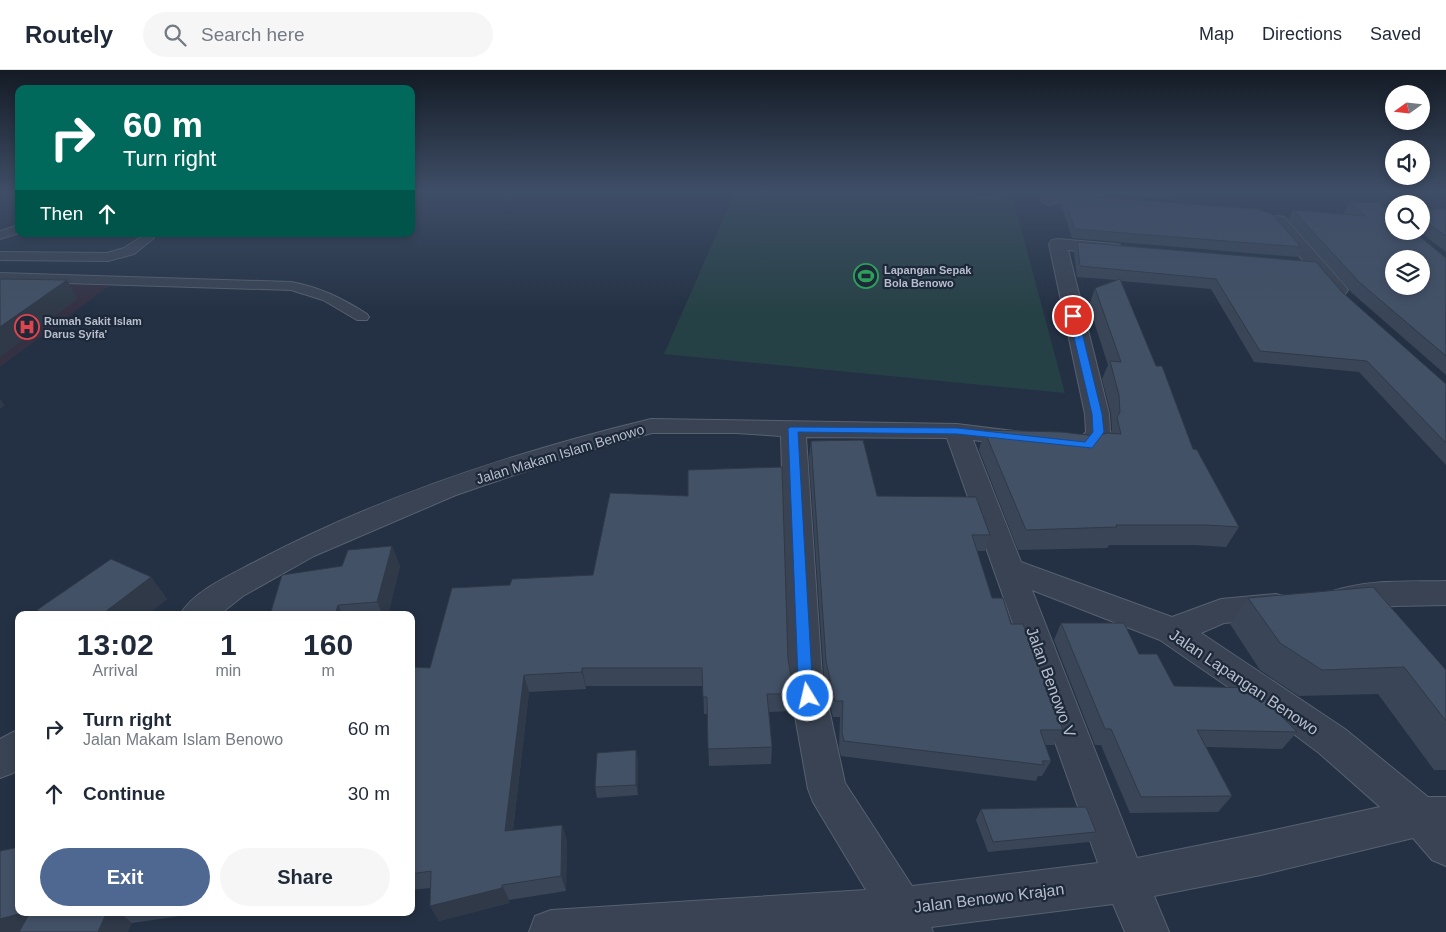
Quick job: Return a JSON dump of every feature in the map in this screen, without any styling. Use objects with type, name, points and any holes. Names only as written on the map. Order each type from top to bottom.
[{"type":"street","points":[[1285,232],[1307,266],[1352,304]]},
{"type":"street","name":"Jalan Makam Islam Benowo","points":[[201,611],[232,588],[304,549],[446,488],[568,448],[651,426],[957,431],[1088,446],[1098,432],[1097,414],[1058,244],[1134,250]]},
{"type":"street","points":[[793,429],[805,677],[827,789],[907,920]]},
{"type":"street","name":"Jalan Benowo V","points":[[957,431],[1125,881],[1147,932]]},
{"type":"street","name":"Jalan Lapangan Benowo","points":[[1009,569],[1172,632],[1275,700],[1332,741],[1438,826]]},
{"type":"street","points":[[1172,632],[1221,611],[1395,594],[1446,594]]},
{"type":"street","points":[[0,761],[15,749]]},
{"type":"street","name":"Jalan Benowo Krajan","points":[[551,932],[907,920],[1125,881],[1261,854],[1438,826]]},
{"type":"lane","points":[[0,256],[108,257],[130,252],[144,242],[148,237]]},
{"type":"lane","points":[[0,277],[260,284],[308,288],[324,294],[362,317]]},
{"type":"shaded area","name":"Rumah Sakit Islam Darus Syifa'","points":[[0,282],[109,286],[0,367]]},
{"type":"green space","name":"Lapangan Sepak Bola Benowo","points":[[717,232],[1022,232],[1065,393],[664,354]]},
{"type":"building","points":[[1116,232],[1288,232],[1301,247]]},
{"type":"building","points":[[1313,232],[1385,232],[1385,240],[1424,240],[1446,258],[1446,356],[1359,282]]},
{"type":"building","points":[[1077,242],[1316,262],[1342,292],[1446,384],[1446,443],[1367,361],[1260,351],[1216,279],[1080,266]]},
{"type":"building","points":[[0,279],[67,280],[0,327]]},
{"type":"building","points":[[1120,279],[1156,366],[1162,366],[1193,449],[1197,450],[1239,527],[1116,525],[1117,527],[1026,530],[984,430],[1061,432],[1096,436],[1107,433],[1121,434],[1117,418],[1120,412],[1119,395],[1110,361],[1121,362],[1095,288]]},
{"type":"building","points":[[863,440],[877,496],[976,497],[990,535],[972,535],[992,598],[1003,598],[1011,624],[1023,624],[1063,730],[1040,730],[1051,761],[1042,761],[1044,765],[844,741],[842,732],[843,701],[835,701],[826,661],[811,441]]},
{"type":"building","points":[[782,467],[788,659],[794,694],[767,694],[772,747],[708,749],[707,697],[703,697],[702,668],[582,668],[582,672],[524,675],[505,831],[562,825],[561,876],[502,885],[502,888],[430,906],[431,871],[415,873],[415,667],[430,668],[452,588],[510,585],[512,579],[593,575],[610,493],[688,496],[688,470]]},
{"type":"building","points":[[392,546],[377,602],[338,605],[336,611],[271,611],[282,575],[342,566],[348,550]]},
{"type":"building","points":[[111,559],[151,577],[106,611],[37,610]]},
{"type":"building","points":[[1373,587],[1446,670],[1446,721],[1404,667],[1322,670],[1280,643],[1248,598]]},
{"type":"building","points":[[1061,623],[1124,623],[1139,654],[1157,654],[1174,686],[1254,688],[1297,732],[1197,730],[1232,796],[1141,797],[1111,729],[1105,729]]},
{"type":"building","points":[[636,750],[636,785],[595,787],[597,753]]},
{"type":"building","points":[[1086,807],[1096,832],[993,842],[981,809]]},
{"type":"building","points":[[15,848],[15,915],[0,919],[0,851]]},
{"type":"building","points":[[28,916],[105,916],[98,932],[19,932]]},
{"type":"place","name":"Lapangan Sepak Bola Benowo","points":[[866,276]]},
{"type":"place","name":"Rumah Sakit Islam Darus Syifa'","points":[[27,327]]},
{"type":"route","points":[[808,696],[805,677],[793,429],[957,431],[1088,446],[1098,432],[1097,414],[1073,316]]}]
